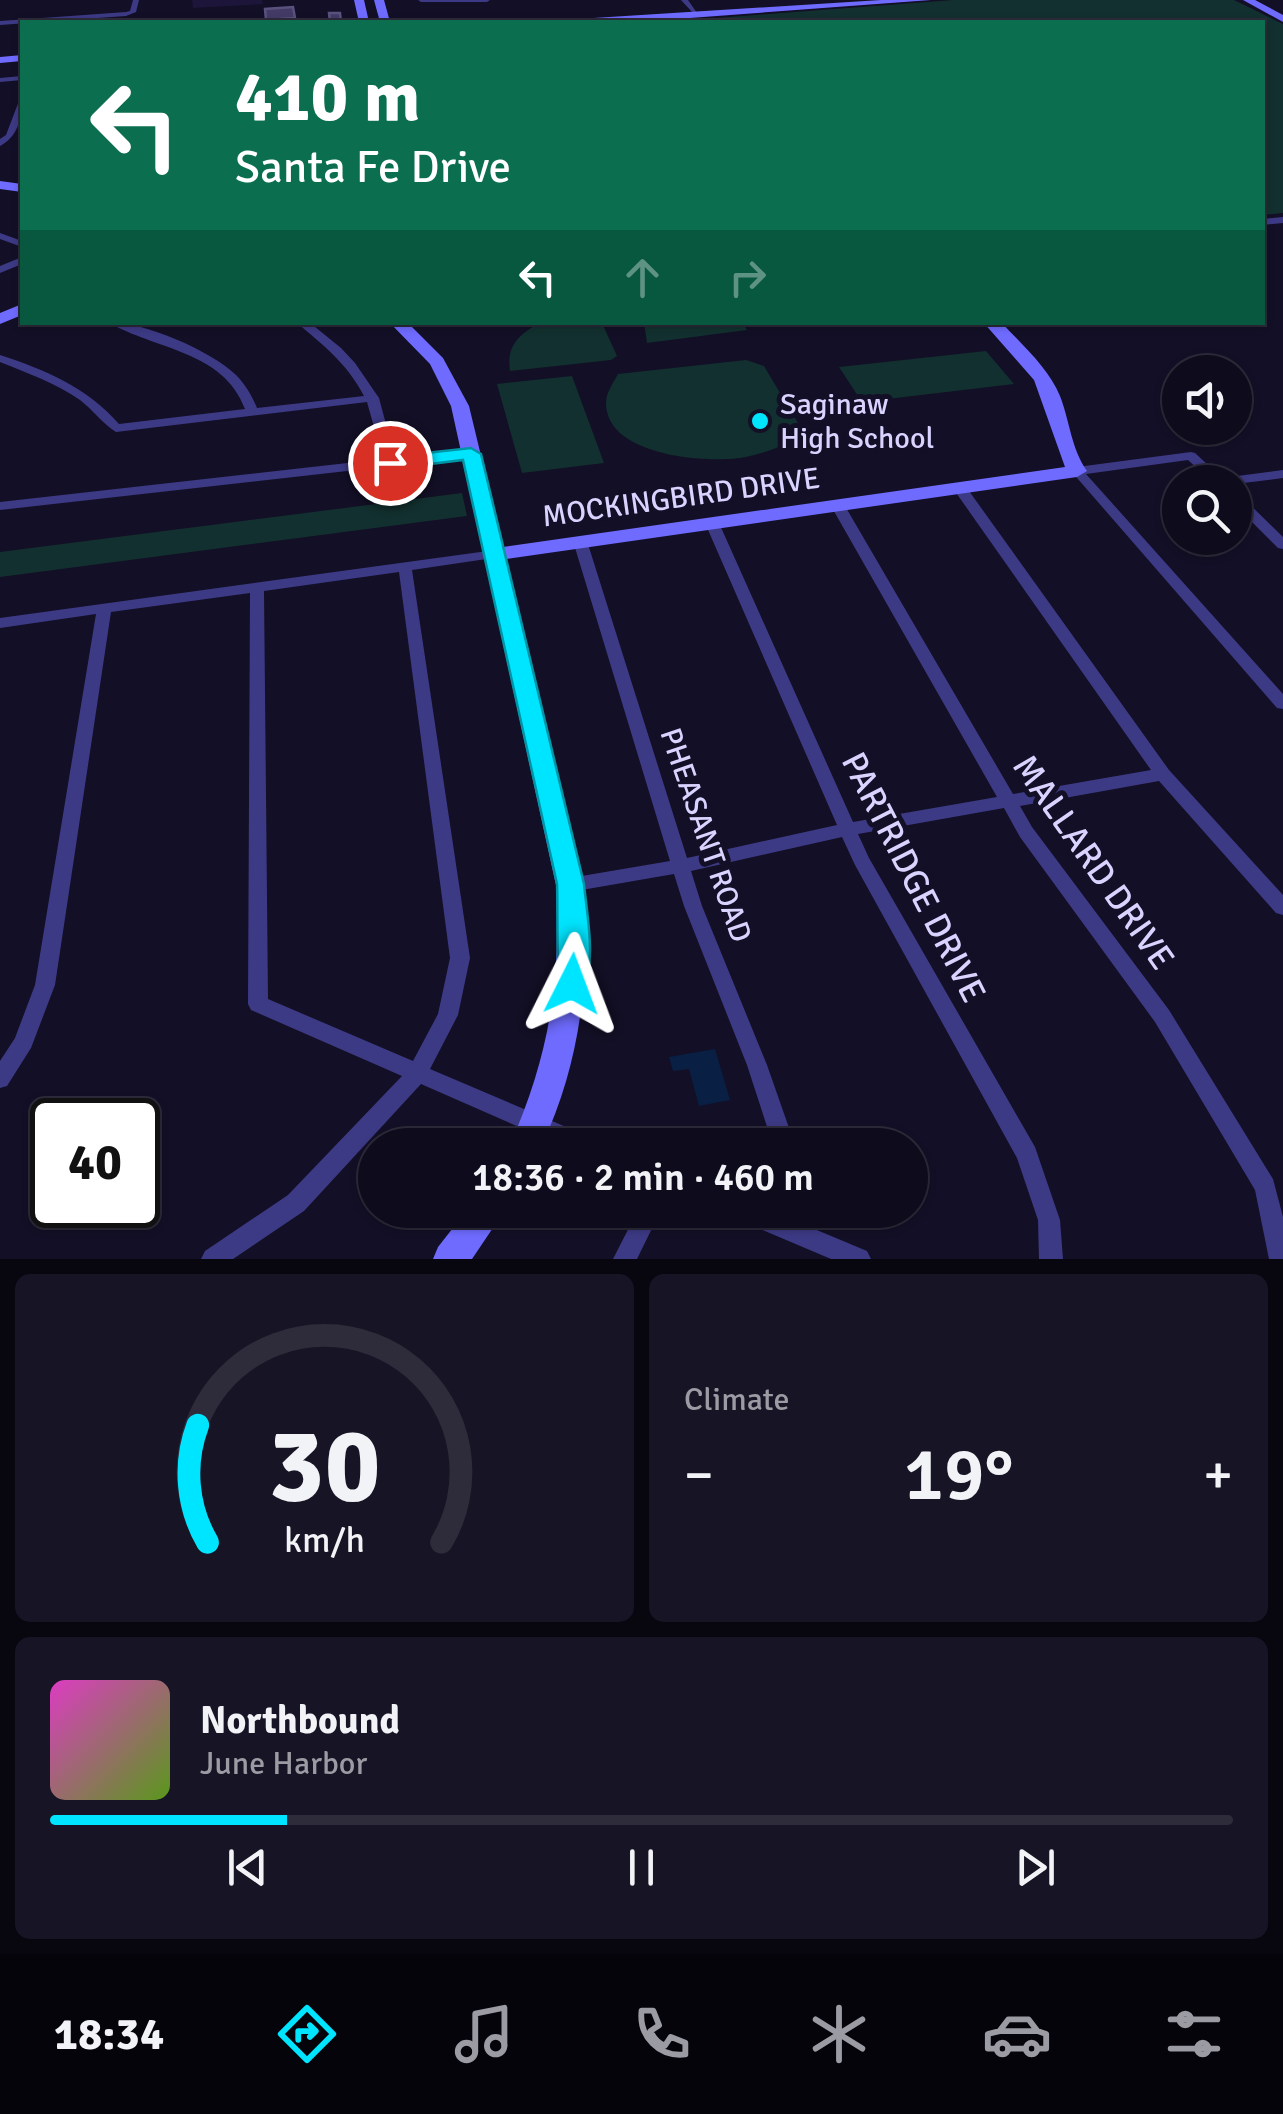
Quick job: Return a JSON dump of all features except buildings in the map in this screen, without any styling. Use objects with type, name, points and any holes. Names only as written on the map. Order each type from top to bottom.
[{"type":"street","points":[[63,20],[126,14],[133,12],[136,0]]},
{"type":"street","points":[[422,0],[487,0]]},
{"type":"street","points":[[684,0],[700,17]]},
{"type":"street","points":[[567,20],[700,17],[862,0]]},
{"type":"street","points":[[638,20],[926,0]]},
{"type":"street","points":[[1248,0],[1283,19]]},
{"type":"street","points":[[52,20],[57,10]]},
{"type":"street","points":[[584,20],[615,17]]},
{"type":"street","points":[[0,144],[10,136],[20,108]]},
{"type":"street","points":[[119,325],[212,363],[238,384],[254,412]]},
{"type":"street","points":[[305,325],[344,355],[374,398],[390,463]]},
{"type":"street","points":[[401,325],[430,353],[449,380],[471,454],[570,884],[575,940],[568,1022],[533,1128]]},
{"type":"street","points":[[994,325],[1044,383],[1052,398],[1060,440],[1077,471],[1283,704]]},
{"type":"street","points":[[0,358],[77,390],[102,409],[116,428],[374,398]]},
{"type":"street","points":[[0,506],[471,454]]},
{"type":"street","name":"MOCKINGBIRD DRIVE","points":[[0,623],[1191,456],[1201,465]]},
{"type":"street","points":[[1252,478],[1283,474]]},
{"type":"street","points":[[959,487],[1163,774],[1283,908]]},
{"type":"street","name":"MALLARD DRIVE","points":[[838,506],[1008,802],[1047,863],[1162,1016],[1265,1186],[1281,1259]]},
{"type":"street","points":[[1252,515],[1283,545]]},
{"type":"street","name":"PARTRIDGE DRIVE","points":[[712,523],[846,830],[1027,1154],[1048,1220],[1051,1259]]},
{"type":"street","name":"PHEASANT ROAD","points":[[580,541],[680,866],[778,1128]]},
{"type":"street","points":[[213,1259],[296,1203],[416,1074],[432,1051],[448,1015],[460,958],[405,567]]},
{"type":"street","points":[[257,588],[258,1004],[416,1074],[518,1128]]},
{"type":"street","points":[[0,1079],[24,1042],[45,985],[104,609]]},
{"type":"street","points":[[570,884],[1163,774]]},
{"type":"street","points":[[450,1259],[474,1228]]},
{"type":"street","points":[[625,1259],[641,1228]]},
{"type":"street","points":[[798,1228],[859,1259]]},
{"type":"green space","points":[[953,0],[1234,0],[1283,24],[1283,213],[1265,215],[1265,20],[716,18]]},
{"type":"green space","points":[[537,325],[603,325],[617,356],[611,360],[510,371],[510,354],[527,331]]},
{"type":"green space","points":[[644,325],[744,325],[747,330],[647,343]]},
{"type":"green space","points":[[986,351],[1014,384],[862,402],[839,367]]},
{"type":"green space","points":[[746,360],[764,366],[805,435],[754,455],[709,459],[641,446],[623,435],[611,421],[606,399],[618,374]]},
{"type":"green space","points":[[572,376],[604,463],[522,473],[497,384]]},
{"type":"green space","points":[[462,493],[467,516],[0,577],[0,552]]},
{"type":"water","points":[[715,1049],[730,1100],[699,1106],[689,1069],[673,1071],[669,1057]]},
{"type":"place","name":"Saginaw High School","points":[[760,421]]},
{"type":"route","points":[[390,463],[471,454],[570,884],[575,940],[572,984]]}]
